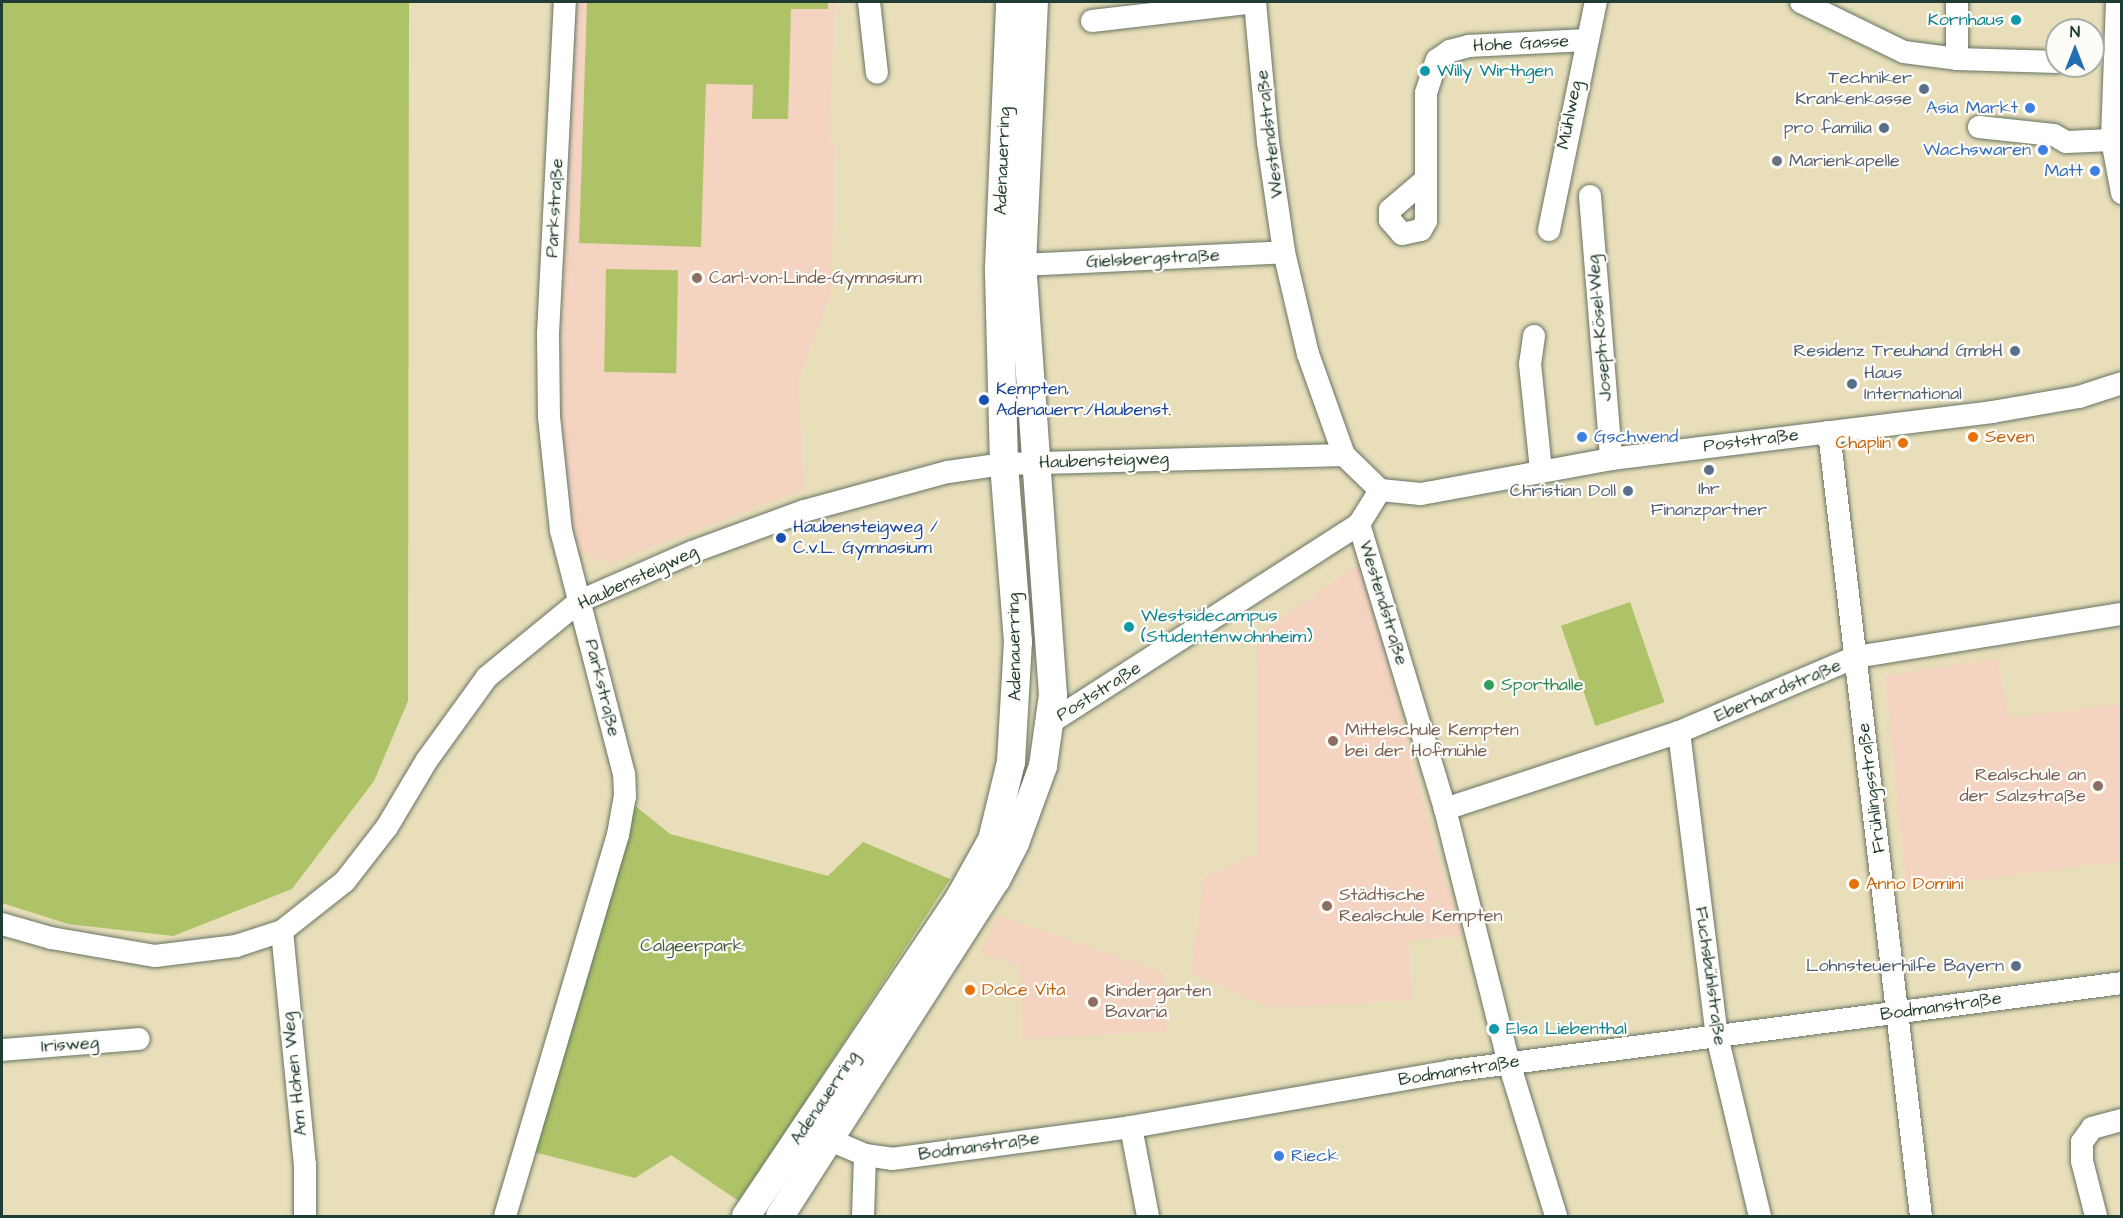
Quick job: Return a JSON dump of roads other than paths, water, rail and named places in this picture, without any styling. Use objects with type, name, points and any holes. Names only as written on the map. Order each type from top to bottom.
[{"type":"main road","name":"Adenauerring","points":[[780,1216],[817,1135],[992,840],[1011,762],[1017,704],[1018,642],[1004,464],[999,268],[1010,2]]},
{"type":"main road","name":"Adenauerring","points":[[746,1216],[817,1135],[996,880],[1037,789],[1051,722],[1051,650],[1022,265],[1035,2]]},
{"type":"street","name":"Parkstraße","points":[[505,1216],[618,835],[625,796],[624,774],[561,531],[549,417],[548,334],[565,2]]},
{"type":"street","points":[[869,2],[878,73]]},
{"type":"street","points":[[1096,15],[1256,2]]},
{"type":"street","name":"Westendstraße","points":[[1256,2],[1268,142],[1284,252],[1308,354],[1344,455],[1380,490],[1359,524],[1445,809],[1509,1063],[1556,1216]]},
{"type":"street","name":"Mühlweg","points":[[1549,230],[1586,40],[1596,2]]},
{"type":"street","points":[[1801,2],[1904,52],[1957,59],[2045,62]]},
{"type":"street","points":[[1957,2],[1957,59]]},
{"type":"street","points":[[2117,2],[2109,64],[2112,140],[2121,194]]},
{"type":"street","name":"Hohe Gasse","points":[[1425,180],[1426,93],[1437,60],[1450,51],[1469,46],[1586,40]]},
{"type":"street","points":[[1978,127],[2054,135],[2066,142],[2112,140]]},
{"type":"street","name":"Joseph-Kösel-Weg","points":[[1590,196],[1611,459]]},
{"type":"street","name":"Gielsbergstraße","points":[[1022,265],[1284,252]]},
{"type":"street","points":[[1534,336],[1530,364],[1541,471]]},
{"type":"street","name":"Poststraße","points":[[1380,490],[1421,494],[1611,459],[1874,428],[2079,397],[2121,383]]},
{"type":"street","name":"Frühlingsstraße","points":[[1829,432],[1899,1013],[1921,1216]]},
{"type":"street","name":"Haubensteigweg","points":[[2,924],[51,938],[155,956],[236,946],[282,931],[345,881],[387,827],[427,760],[488,677],[580,602],[692,552],[804,511],[948,472],[1004,464],[1344,455]]},
{"type":"street","name":"Poststraße","points":[[1051,722],[1359,524]]},
{"type":"street","name":"Eberhardstraße","points":[[1445,809],[1679,732],[1856,657],[2121,614]]},
{"type":"street","name":"Fuchsbühlstraße","points":[[1679,732],[1717,1036],[1760,1216]]},
{"type":"street","name":"Am Hohen Weg","points":[[282,931],[305,1166],[304,1216]]},
{"type":"street","name":"Bodmanstraße","points":[[817,1135],[865,1155],[892,1159],[1131,1127],[1509,1063],[2121,983]]},
{"type":"street","name":"Irisweg","points":[[2,1050],[140,1039]]},
{"type":"street","points":[[2096,1216],[2082,1161],[2082,1143],[2092,1128],[2121,1120]]},
{"type":"street","points":[[1131,1127],[1148,1216]]},
{"type":"street","points":[[863,1216],[865,1155]]},
{"type":"place","name":"Kornhaus","points":[[2016,20]]},
{"type":"place","name":"Willy Wirthgen","points":[[1425,71]]},
{"type":"place","name":"Techniker Krankenkasse","points":[[1924,89]]},
{"type":"place","name":"Asia Markt","points":[[2030,108]]},
{"type":"place","name":"pro familia","points":[[1884,128]]},
{"type":"place","name":"Wachswaren","points":[[2043,150]]},
{"type":"place","name":"Marienkapelle","points":[[1777,161]]},
{"type":"place","name":"Matt","points":[[2095,171]]},
{"type":"place","name":"Carl-von-Linde-Gymnasium","points":[[697,278]]},
{"type":"place","name":"Residenz Treuhand GmbH","points":[[2015,351]]},
{"type":"place","name":"Haus International","points":[[1852,384]]},
{"type":"place","name":"Kempten, Adenauerr./Haubenst.","points":[[984,400]]},
{"type":"place","name":"Gschwend","points":[[1582,437]]},
{"type":"place","name":"Seven","points":[[1973,437]]},
{"type":"place","name":"Chaplin","points":[[1903,443]]},
{"type":"place","name":"Ihr Finanzpartner","points":[[1709,470]]},
{"type":"place","name":"Christian Doll","points":[[1628,491]]},
{"type":"place","name":"Haubensteigweg / C.v.L. Gymnasium","points":[[781,538]]},
{"type":"place","name":"Westsidecampus (Studentenwohnheim)","points":[[1129,627]]},
{"type":"place","name":"Sporthalle","points":[[1489,685]]},
{"type":"place","name":"Mittelschule Kempten bei der Hofmühle","points":[[1333,741]]},
{"type":"place","name":"Realschule an der Salzstraße","points":[[2098,786]]},
{"type":"place","name":"Anno Domini","points":[[1854,884]]},
{"type":"place","name":"Städtische Realschule Kempten","points":[[1327,906]]},
{"type":"place","name":"Lohnsteuerhilfe Bayern","points":[[2016,966]]},
{"type":"place","name":"Dolce Vita","points":[[970,990]]},
{"type":"place","name":"Kindergarten Bavaria","points":[[1093,1002]]},
{"type":"place","name":"Elsa Liebenthal","points":[[1494,1029]]},
{"type":"place","name":"Rieck","points":[[1279,1156]]},
{"type":"park label","name":"Calgeerpark","points":[[692,946]]}]
